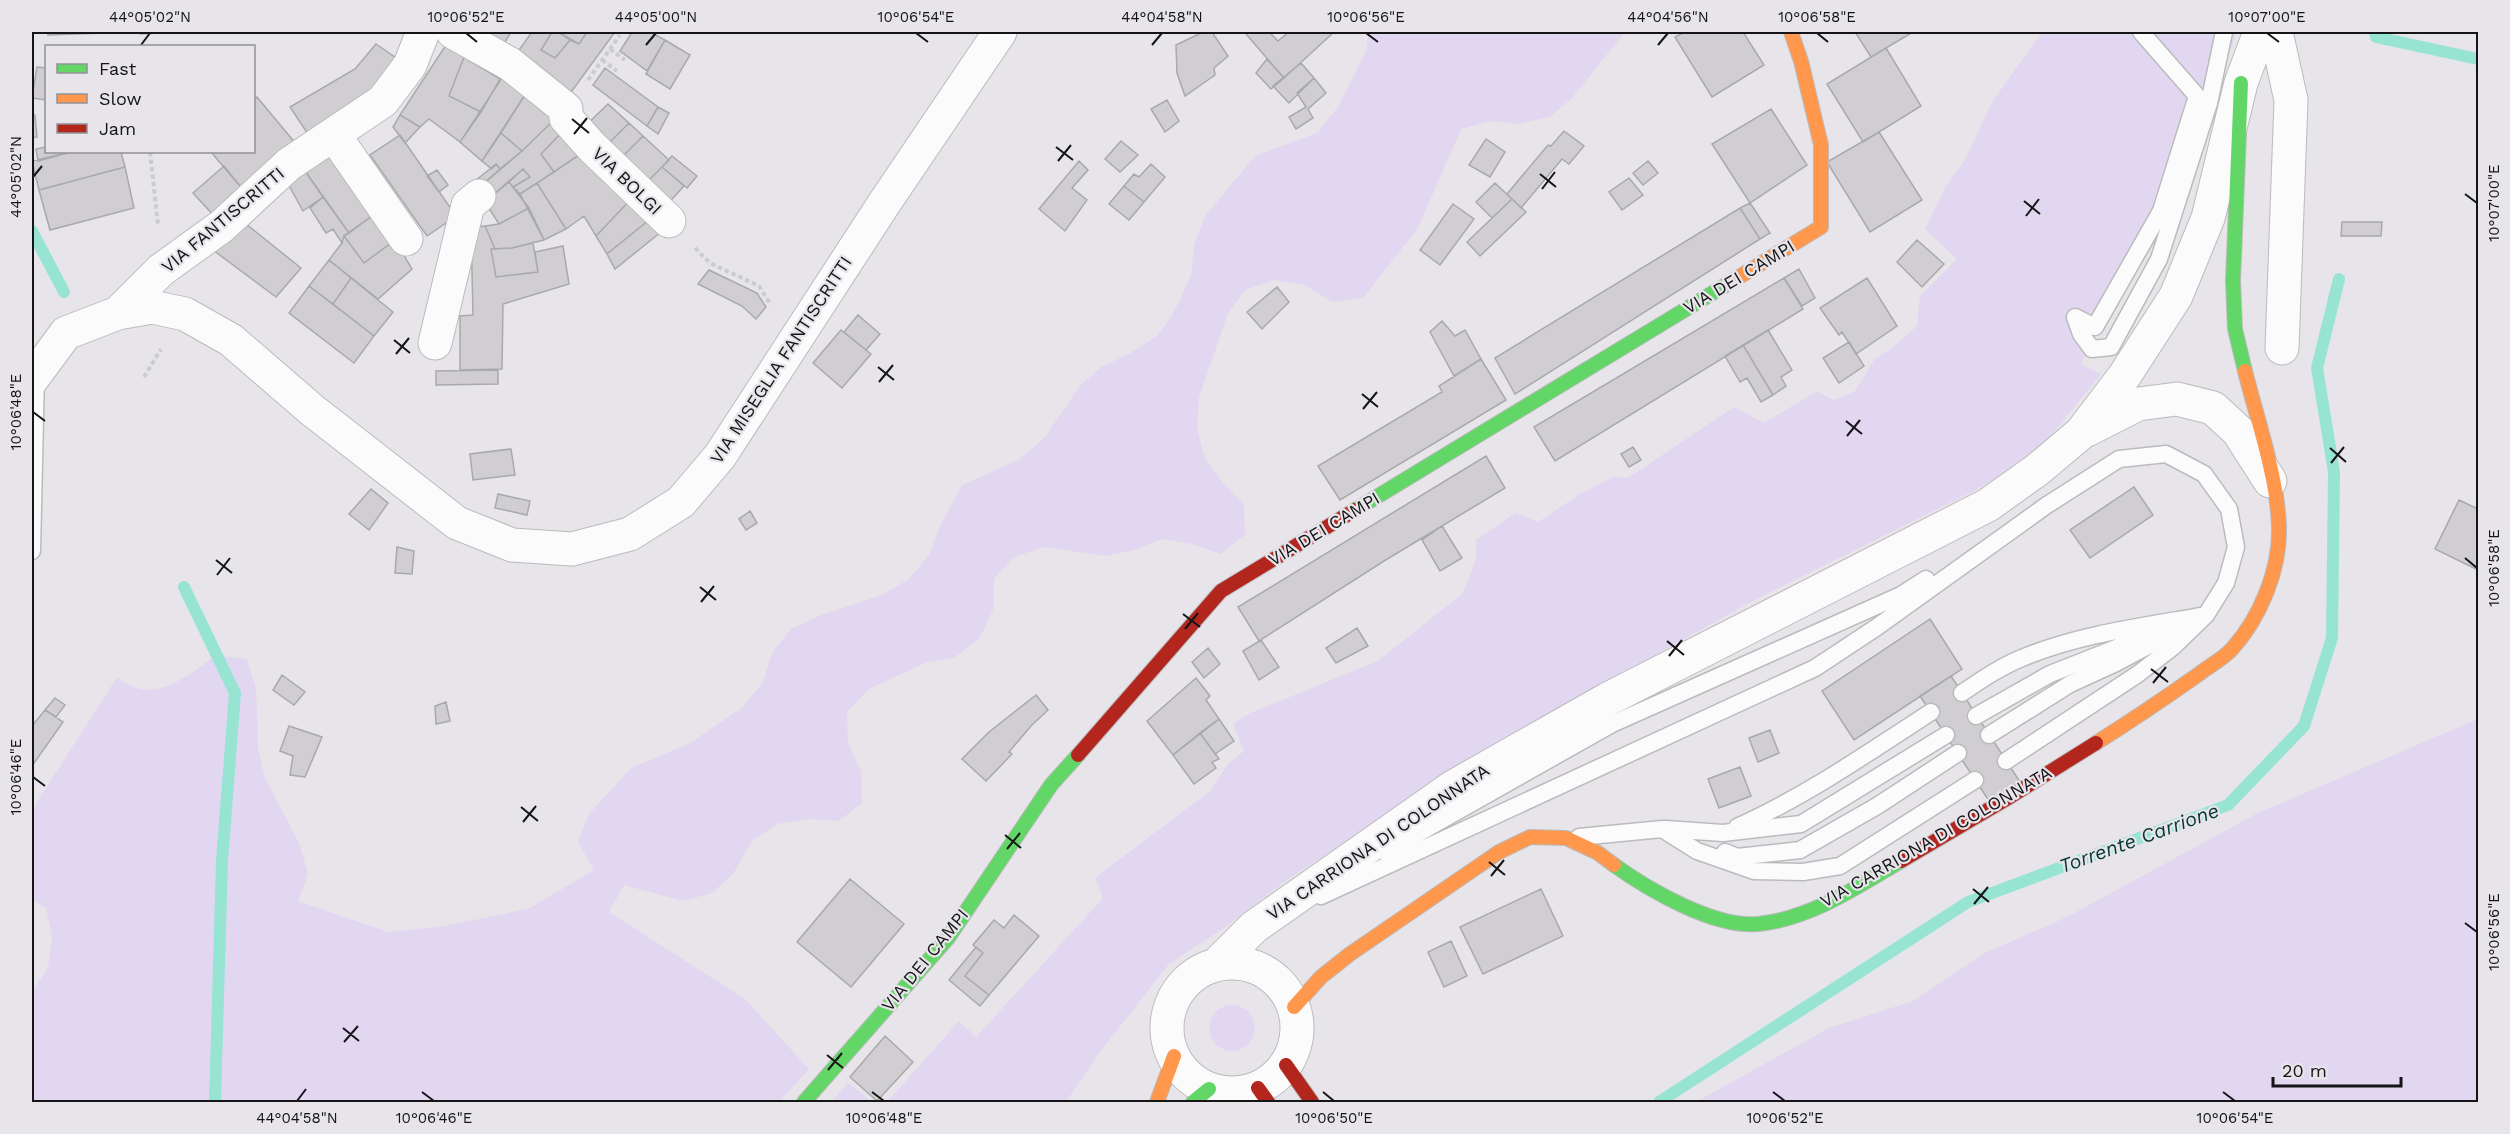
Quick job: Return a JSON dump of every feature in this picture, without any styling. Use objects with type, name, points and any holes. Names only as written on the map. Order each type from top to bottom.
[{"type":"street","name":"VIA FANTISCRITTI","points":[[118,313],[161,270],[222,226],[289,164],[383,101],[410,64],[423,32]]},
{"type":"street","name":"VIA BOLGI","points":[[453,32],[510,64],[566,109],[566,118],[578,132],[669,221]]},
{"type":"street","name":"VIA MISEGLIA FANTISCRITTI","points":[[118,313],[152,307],[185,314],[231,340],[312,410],[457,524],[512,545],[572,549],[630,534],[681,502],[720,456],[798,334],[1000,32]]},
{"type":"street","name":"VIA DEI CAMPI","points":[[804,1102],[948,938],[1051,785],[1221,591],[1821,227],[1821,146],[1801,61],[1791,32]]},
{"type":"street","name":"VIA CARRIONA DI COLONNATA","points":[[1216,965],[1254,927],[1453,787],[1618,693],[1988,505],[2037,471],[2080,433],[2125,375],[2176,296],[2208,218],[2241,83],[2260,32]]},
{"type":"street","points":[[2276,32],[2291,100],[2282,348]]},
{"type":"street","name":"VIA CARRIONA DI COLONNATA","points":[[1294,1006],[1321,977],[1350,954],[1499,852],[1530,837],[1566,838],[1598,853],[1643,884],[1700,912],[1726,921],[1757,924],[1799,914],[1839,897],[2008,798],[2151,708],[2231,650],[2253,619],[2275,565],[2279,528],[2274,488],[2235,330],[2233,280],[2241,83]]},
{"type":"street","points":[[334,135],[406,239]]},
{"type":"street","points":[[435,343],[468,205],[480,196]]},
{"type":"street","points":[[34,376],[66,333],[118,313]]},
{"type":"street","name":"VIA CARRIONA DI COLONNATA","points":[[2080,433],[2138,404],[2177,399],[2213,408],[2238,431],[2274,488]]},
{"type":"street","name":"VIA CARRIONA DI COLONNATA","points":[[1236,963],[1254,967],[1271,976],[1285,989],[1294,1006],[1298,1027],[1295,1047],[1286,1065],[1272,1080],[1263,1095],[1225,1093],[1201,1096],[1194,1081],[1182,1070],[1174,1056],[1168,1038],[1168,1019],[1173,1000],[1184,985],[1199,972],[1216,965],[1236,963]]},
{"type":"street","points":[[1157,1102],[1174,1056]]},
{"type":"street","points":[[1286,1065],[1312,1102]]},
{"type":"lane","points":[[2141,32],[2197,96],[2161,211],[2095,327],[2075,317],[2081,334],[2092,349],[2111,346],[2159,259],[2210,103],[2224,32]]},
{"type":"lane","points":[[32,551],[34,376]]},
{"type":"lane","points":[[1254,927],[1612,724],[1901,595],[2119,459],[2166,454],[2204,474],[2229,509],[2236,547],[2226,583],[2206,615],[2173,647],[2138,674],[2006,760]]},
{"type":"lane","points":[[1254,927],[1815,668],[1877,627],[2047,505]]},
{"type":"lane","points":[[1962,693],[1987,676],[2022,658],[2070,642],[2206,615]]},
{"type":"lane","points":[[1976,716],[2049,674],[2206,615]]},
{"type":"lane","points":[[1989,735],[2070,684],[2116,663],[2206,615]]},
{"type":"lane","points":[[1723,833],[1780,808],[1851,765],[1931,712]]},
{"type":"lane","points":[[1566,838],[1662,829],[1723,833],[1801,824],[1946,735]]},
{"type":"lane","points":[[1662,829],[1737,856],[1800,850],[1877,806],[1958,753]]},
{"type":"lane","points":[[1662,829],[1697,850],[1754,871],[1803,872],[1840,866],[1976,780]]},
{"type":"path","points":[[566,109],[620,35]]},
{"type":"path","points":[[610,49],[626,60]]},
{"type":"path","points":[[602,60],[616,71]]},
{"type":"path","points":[[150,153],[158,229]]},
{"type":"path","name":"VIA BOLGI","points":[[669,221],[710,263],[759,286],[784,324],[798,334]]},
{"type":"shaded area","points":[[1369,32],[1625,32],[1572,98],[1550,117],[1519,124],[1490,121],[1461,129],[1418,228],[1363,298],[1332,302],[1305,285],[1274,280],[1245,290],[1228,313],[1199,398],[1197,429],[1205,458],[1222,482],[1244,505],[1245,535],[1220,554],[1192,544],[1162,539],[1134,550],[1105,556],[1044,547],[1014,557],[994,579],[993,610],[979,639],[954,658],[925,663],[869,689],[847,712],[848,743],[861,771],[862,803],[839,821],[808,819],[777,824],[752,841],[733,874],[712,893],[683,901],[624,885],[609,912],[745,999],[809,1069],[779,1102],[32,1102],[32,991],[48,968],[52,938],[46,908],[32,899],[32,810],[117,677],[130,686],[156,689],[181,680],[216,655],[247,659],[256,688],[258,749],[265,778],[300,845],[308,874],[298,901],[388,932],[444,926],[528,909],[594,870],[578,842],[589,814],[631,768],[690,743],[743,707],[763,682],[772,653],[791,629],[821,615],[882,595],[909,579],[929,555],[940,526],[962,485],[1020,459],[1045,437],[1079,387],[1101,367],[1129,354],[1157,336],[1174,312],[1191,275],[1194,245],[1205,216],[1255,156],[1317,133],[1338,107],[1366,51]]},
{"type":"shaded area","points":[[2042,32],[2236,32],[2233,44],[2201,106],[2160,235],[2097,332],[2081,364],[2101,374],[2049,438],[2000,476],[1974,491],[1755,600],[1519,730],[1288,879],[1224,928],[1169,964],[1100,1052],[1066,1102],[887,1102],[959,1021],[976,1037],[1103,898],[1095,878],[1210,791],[1229,763],[1244,751],[1233,724],[1250,713],[1378,661],[1463,593],[1476,559],[1476,540],[1515,513],[1538,522],[1580,494],[1613,477],[1628,478],[1734,407],[1764,423],[1817,391],[1833,400],[1855,391],[1874,360],[1917,326],[1920,296],[1957,259],[1925,229],[1946,186],[1964,162],[1992,102]]},
{"type":"shaded area","points":[[2478,719],[2478,1102],[1696,1102],[1829,1028],[1913,1001],[1985,953],[2069,916],[2258,813]]},
{"type":"shaded area","points":[[1232,1005],[1248,1012],[1255,1028],[1248,1044],[1232,1051],[1216,1044],[1209,1028],[1216,1012]]},
{"type":"shaded area","points":[[848,1083],[872,1102],[831,1102]]},
{"type":"building","points":[[48,32],[103,32],[104,33],[48,35]]},
{"type":"building","points":[[140,32],[187,32],[140,34]]},
{"type":"building","points":[[489,32],[511,32],[502,47],[485,37]]},
{"type":"building","points":[[532,32],[552,32],[541,50],[555,58],[570,40],[579,44],[587,32],[615,32],[569,95],[514,57]]},
{"type":"building","points":[[552,32],[558,32],[570,40],[555,58],[541,50]]},
{"type":"building","points":[[558,32],[587,32],[579,44]]},
{"type":"building","points":[[632,32],[650,32],[665,40],[647,71],[620,51]]},
{"type":"building","points":[[1203,32],[1212,32],[1228,56],[1214,68],[1215,75],[1185,96],[1177,73],[1176,45]]},
{"type":"building","points":[[1248,32],[1269,32],[1278,41],[1289,32],[1334,32],[1284,78],[1246,34]]},
{"type":"building","points":[[1685,32],[1743,32],[1764,65],[1712,97],[1675,37]]},
{"type":"building","points":[[1855,32],[1913,32],[1871,57]]},
{"type":"building","points":[[665,40],[690,55],[670,89],[646,74]]},
{"type":"building","points":[[376,44],[402,62],[378,95],[310,137],[290,107],[355,69]]},
{"type":"building","points":[[446,45],[464,57],[449,96],[481,112],[460,142],[429,119],[420,127],[400,115]]},
{"type":"building","points":[[1886,48],[1921,106],[1863,142],[1827,84]]},
{"type":"building","points":[[464,57],[500,79],[481,112],[449,96]]},
{"type":"building","points":[[1267,59],[1284,78],[1271,89],[1256,73]]},
{"type":"building","points":[[1301,63],[1314,78],[1289,103],[1273,86]]},
{"type":"building","points":[[37,67],[45,68],[45,100],[32,98]]},
{"type":"building","points":[[605,68],[658,107],[647,126],[593,85]]},
{"type":"building","points":[[505,73],[528,90],[482,161],[460,142]]},
{"type":"building","points":[[1314,78],[1326,93],[1308,109],[1313,118],[1296,129],[1289,117],[1306,107],[1297,93]]},
{"type":"building","points":[[528,90],[557,117],[522,151],[501,133]]},
{"type":"building","points":[[257,97],[296,144],[244,191],[212,153],[255,153],[255,99]]},
{"type":"building","points":[[1167,100],[1179,121],[1165,132],[1151,109]]},
{"type":"building","points":[[608,104],[629,123],[603,149],[582,129]]},
{"type":"building","points":[[658,107],[669,113],[658,134],[647,126]]},
{"type":"building","points":[[1771,109],[1807,165],[1750,203],[1712,144]]},
{"type":"building","points":[[32,115],[35,115],[37,137],[32,138]]},
{"type":"building","points":[[400,115],[420,127],[405,143],[393,127]]},
{"type":"building","points":[[557,117],[566,128],[541,154],[554,172],[520,194],[513,187],[530,177],[523,169],[485,202],[475,191]]},
{"type":"building","points":[[629,123],[643,136],[617,162],[603,149]]},
{"type":"building","points":[[566,128],[585,151],[554,172],[541,154]]},
{"type":"building","points":[[1564,131],[1584,146],[1569,164],[1562,159],[1521,208],[1507,194],[1548,145],[1551,146]]},
{"type":"building","points":[[1879,132],[1922,200],[1870,232],[1827,162]]},
{"type":"building","points":[[501,133],[522,151],[500,169],[496,164],[492,169],[482,161]]},
{"type":"building","points":[[400,135],[456,216],[427,236],[370,155]]},
{"type":"building","points":[[643,136],[669,160],[642,187],[617,162]]},
{"type":"building","points":[[1486,139],[1505,152],[1490,177],[1469,165]]},
{"type":"building","points":[[1121,141],[1138,155],[1120,172],[1105,159]]},
{"type":"building","points":[[45,147],[45,153],[67,153],[38,161],[36,149]]},
{"type":"building","points":[[331,148],[376,213],[349,233],[303,168]]},
{"type":"building","points":[[585,151],[634,196],[596,236],[584,216],[566,229],[537,183]]},
{"type":"building","points":[[67,153],[121,153],[125,167],[39,190],[32,161]]},
{"type":"building","points":[[672,156],[697,176],[687,188],[662,167]]},
{"type":"building","points":[[1079,161],[1088,170],[1072,188],[1087,200],[1065,231],[1039,209]]},
{"type":"building","points":[[1648,161],[1658,173],[1643,185],[1633,173]]},
{"type":"building","points":[[496,164],[500,169],[475,191],[470,185]]},
{"type":"building","points":[[1151,164],[1165,177],[1144,202],[1124,186],[1134,174],[1139,177]]},
{"type":"building","points":[[224,166],[244,191],[215,217],[193,193]]},
{"type":"building","points":[[125,167],[134,208],[50,230],[39,190]]},
{"type":"building","points":[[662,167],[684,186],[663,209],[642,187]]},
{"type":"building","points":[[303,168],[323,197],[303,211],[286,180]]},
{"type":"building","points":[[523,169],[530,177],[513,187],[509,182]]},
{"type":"building","points":[[437,170],[448,185],[439,192],[427,176]]},
{"type":"building","points":[[1629,178],[1643,195],[1622,210],[1609,192]]},
{"type":"building","points":[[509,182],[529,208],[499,224],[485,202]]},
{"type":"building","points":[[537,183],[566,229],[544,240],[520,194]]},
{"type":"building","points":[[1495,183],[1512,199],[1492,218],[1476,202]]},
{"type":"building","points":[[1124,186],[1144,202],[1129,220],[1109,204]]},
{"type":"building","points":[[634,196],[654,216],[607,254],[596,236]]},
{"type":"building","points":[[323,197],[349,233],[344,236],[342,243],[333,229],[326,233],[310,208]]},
{"type":"building","points":[[1512,199],[1526,212],[1480,256],[1467,242]]},
{"type":"building","points":[[1750,203],[1770,233],[1760,239],[1740,208]]},
{"type":"building","points":[[1453,204],[1474,219],[1440,265],[1420,250]]},
{"type":"building","points":[[529,208],[544,240],[512,248],[495,249],[485,226],[499,224]]},
{"type":"building","points":[[1740,208],[1760,239],[1515,394],[1495,358]]},
{"type":"building","points":[[376,213],[395,240],[364,263],[344,236]]},
{"type":"building","points":[[654,216],[666,228],[615,269],[607,254]]},
{"type":"building","points":[[241,220],[301,268],[276,297],[213,250]]},
{"type":"building","points":[[2342,222],[2382,222],[2381,236],[2341,236]]},
{"type":"building","points":[[485,226],[495,249],[491,249],[496,277],[538,272],[535,252],[563,246],[569,284],[503,304],[502,369],[460,370],[460,316],[473,315],[471,228]]},
{"type":"building","points":[[344,236],[364,263],[395,240],[412,269],[378,299],[329,260],[342,243]]},
{"type":"building","points":[[1917,240],[1944,264],[1922,287],[1897,262]]},
{"type":"building","points":[[533,243],[538,272],[496,277],[491,249],[512,248]]},
{"type":"building","points":[[329,260],[351,278],[333,304],[309,286]]},
{"type":"building","points":[[1799,269],[1815,298],[1802,306],[1784,278]]},
{"type":"building","points":[[709,270],[757,293],[766,307],[756,319],[742,306],[698,284]]},
{"type":"building","points":[[351,278],[393,312],[374,336],[333,304]]},
{"type":"building","points":[[1784,278],[1803,309],[1555,461],[1534,427]]},
{"type":"building","points":[[1867,278],[1897,326],[1856,354],[1842,332],[1839,335],[1820,308]]},
{"type":"building","points":[[309,286],[374,336],[354,363],[289,313]]},
{"type":"building","points":[[1277,287],[1289,302],[1262,329],[1247,312]]},
{"type":"building","points":[[858,315],[880,334],[866,350],[844,332]]},
{"type":"building","points":[[1442,321],[1455,336],[1465,330],[1481,359],[1454,376],[1430,332]]},
{"type":"building","points":[[841,330],[871,354],[842,388],[813,363]]},
{"type":"building","points":[[1768,330],[1792,370],[1781,377],[1786,386],[1773,395],[1743,345]]},
{"type":"building","points":[[1849,342],[1864,366],[1839,383],[1823,358]]},
{"type":"building","points":[[1743,345],[1773,395],[1761,402],[1747,378],[1740,382],[1725,356]]},
{"type":"building","points":[[1481,359],[1506,400],[1340,500],[1318,466],[1442,392],[1439,386]]},
{"type":"building","points":[[498,370],[498,384],[436,385],[436,371]]},
{"type":"building","points":[[1633,447],[1641,460],[1629,467],[1621,454]]},
{"type":"building","points":[[511,449],[515,475],[473,480],[470,454]]},
{"type":"building","points":[[1486,456],[1505,488],[1384,561],[1259,641],[1238,607]]},
{"type":"building","points":[[2134,487],[2153,515],[2090,558],[2070,530]]},
{"type":"building","points":[[371,489],[388,503],[369,530],[349,514]]},
{"type":"building","points":[[498,494],[530,501],[527,515],[495,508]]},
{"type":"building","points":[[2459,500],[2478,509],[2478,570],[2435,549]]},
{"type":"building","points":[[750,511],[757,523],[746,530],[739,519]]},
{"type":"building","points":[[1442,526],[1462,558],[1440,571],[1422,540]]},
{"type":"building","points":[[397,547],[414,551],[412,574],[395,573]]},
{"type":"building","points":[[1930,619],[1962,669],[1854,740],[1822,691]]},
{"type":"building","points":[[1357,628],[1368,646],[1336,663],[1326,648]]},
{"type":"building","points":[[1261,640],[1279,667],[1259,680],[1243,651]]},
{"type":"building","points":[[1208,648],[1220,664],[1204,678],[1192,662]]},
{"type":"building","points":[[282,675],[305,692],[294,705],[273,690]]},
{"type":"building","points":[[1951,676],[2022,785],[1991,804],[1920,696]]},
{"type":"building","points":[[1196,678],[1210,696],[1206,700],[1219,719],[1173,755],[1147,721]]},
{"type":"building","points":[[1036,695],[1048,710],[1031,726],[1009,752],[1012,754],[986,781],[962,759],[989,732]]},
{"type":"building","points":[[55,698],[65,705],[56,717],[45,710]]},
{"type":"building","points":[[446,702],[450,721],[436,724],[435,706]]},
{"type":"building","points":[[45,710],[63,722],[32,766],[32,726]]},
{"type":"building","points":[[1219,719],[1234,741],[1215,754],[1200,733]]},
{"type":"building","points":[[289,726],[322,737],[305,777],[290,775],[293,756],[280,751]]},
{"type":"building","points":[[1770,730],[1779,753],[1758,762],[1749,738]]},
{"type":"building","points":[[1200,733],[1219,759],[1212,762],[1216,768],[1194,784],[1173,755]]},
{"type":"building","points":[[1740,767],[1751,796],[1719,808],[1708,779]]},
{"type":"building","points":[[850,879],[904,924],[851,987],[797,942]]},
{"type":"building","points":[[1541,889],[1563,936],[1483,974],[1460,927]]},
{"type":"building","points":[[1014,915],[1039,936],[989,995],[965,976],[983,953],[973,945],[994,920],[1004,928]]},
{"type":"building","points":[[1451,941],[1467,976],[1444,987],[1428,952]]},
{"type":"building","points":[[976,947],[983,953],[965,976],[989,995],[980,1006],[949,980]]},
{"type":"building","points":[[885,1036],[913,1062],[877,1101],[850,1077]]},
{"type":"waterway","points":[[2375,32],[2376,37],[2478,59]]},
{"type":"waterway","points":[[32,231],[64,292]]},
{"type":"waterway","name":"Torrente Carrione","points":[[1659,1102],[1968,902],[2228,805],[2304,726],[2332,638],[2334,472],[2317,368],[2339,279]]},
{"type":"waterway","points":[[184,587],[235,693],[222,861],[215,1102]]},
{"type":"traffic: fast","points":[[2241,83],[2233,281],[2235,329],[2245,371]]},
{"type":"traffic: fast","points":[[1355,510],[1734,280]]},
{"type":"traffic: fast","points":[[804,1102],[948,938],[1051,785],[1078,755]]},
{"type":"traffic: fast","points":[[1614,865],[1663,896],[1702,914],[1741,924],[1758,924],[1796,916],[1814,909],[1901,861]]},
{"type":"traffic: fast","points":[[1193,1102],[1209,1089]]},
{"type":"traffic: slow","points":[[1734,280],[1821,227],[1821,145],[1801,61],[1791,32]]},
{"type":"traffic: slow","points":[[2096,743],[2161,701],[2228,653],[2251,623],[2266,593],[2276,560],[2278,509],[2271,469],[2245,371]]},
{"type":"traffic: slow","points":[[1294,1007],[1321,977],[1350,954],[1499,852],[1530,837],[1566,838],[1598,853],[1614,865]]},
{"type":"traffic: slow","points":[[1157,1102],[1174,1056]]},
{"type":"traffic: jam","points":[[1078,755],[1221,591],[1355,510]]},
{"type":"traffic: jam","points":[[1901,861],[2096,743]]},
{"type":"traffic: jam","points":[[1286,1065],[1312,1102]]},
{"type":"traffic: jam","points":[[1258,1088],[1268,1102]]}]
